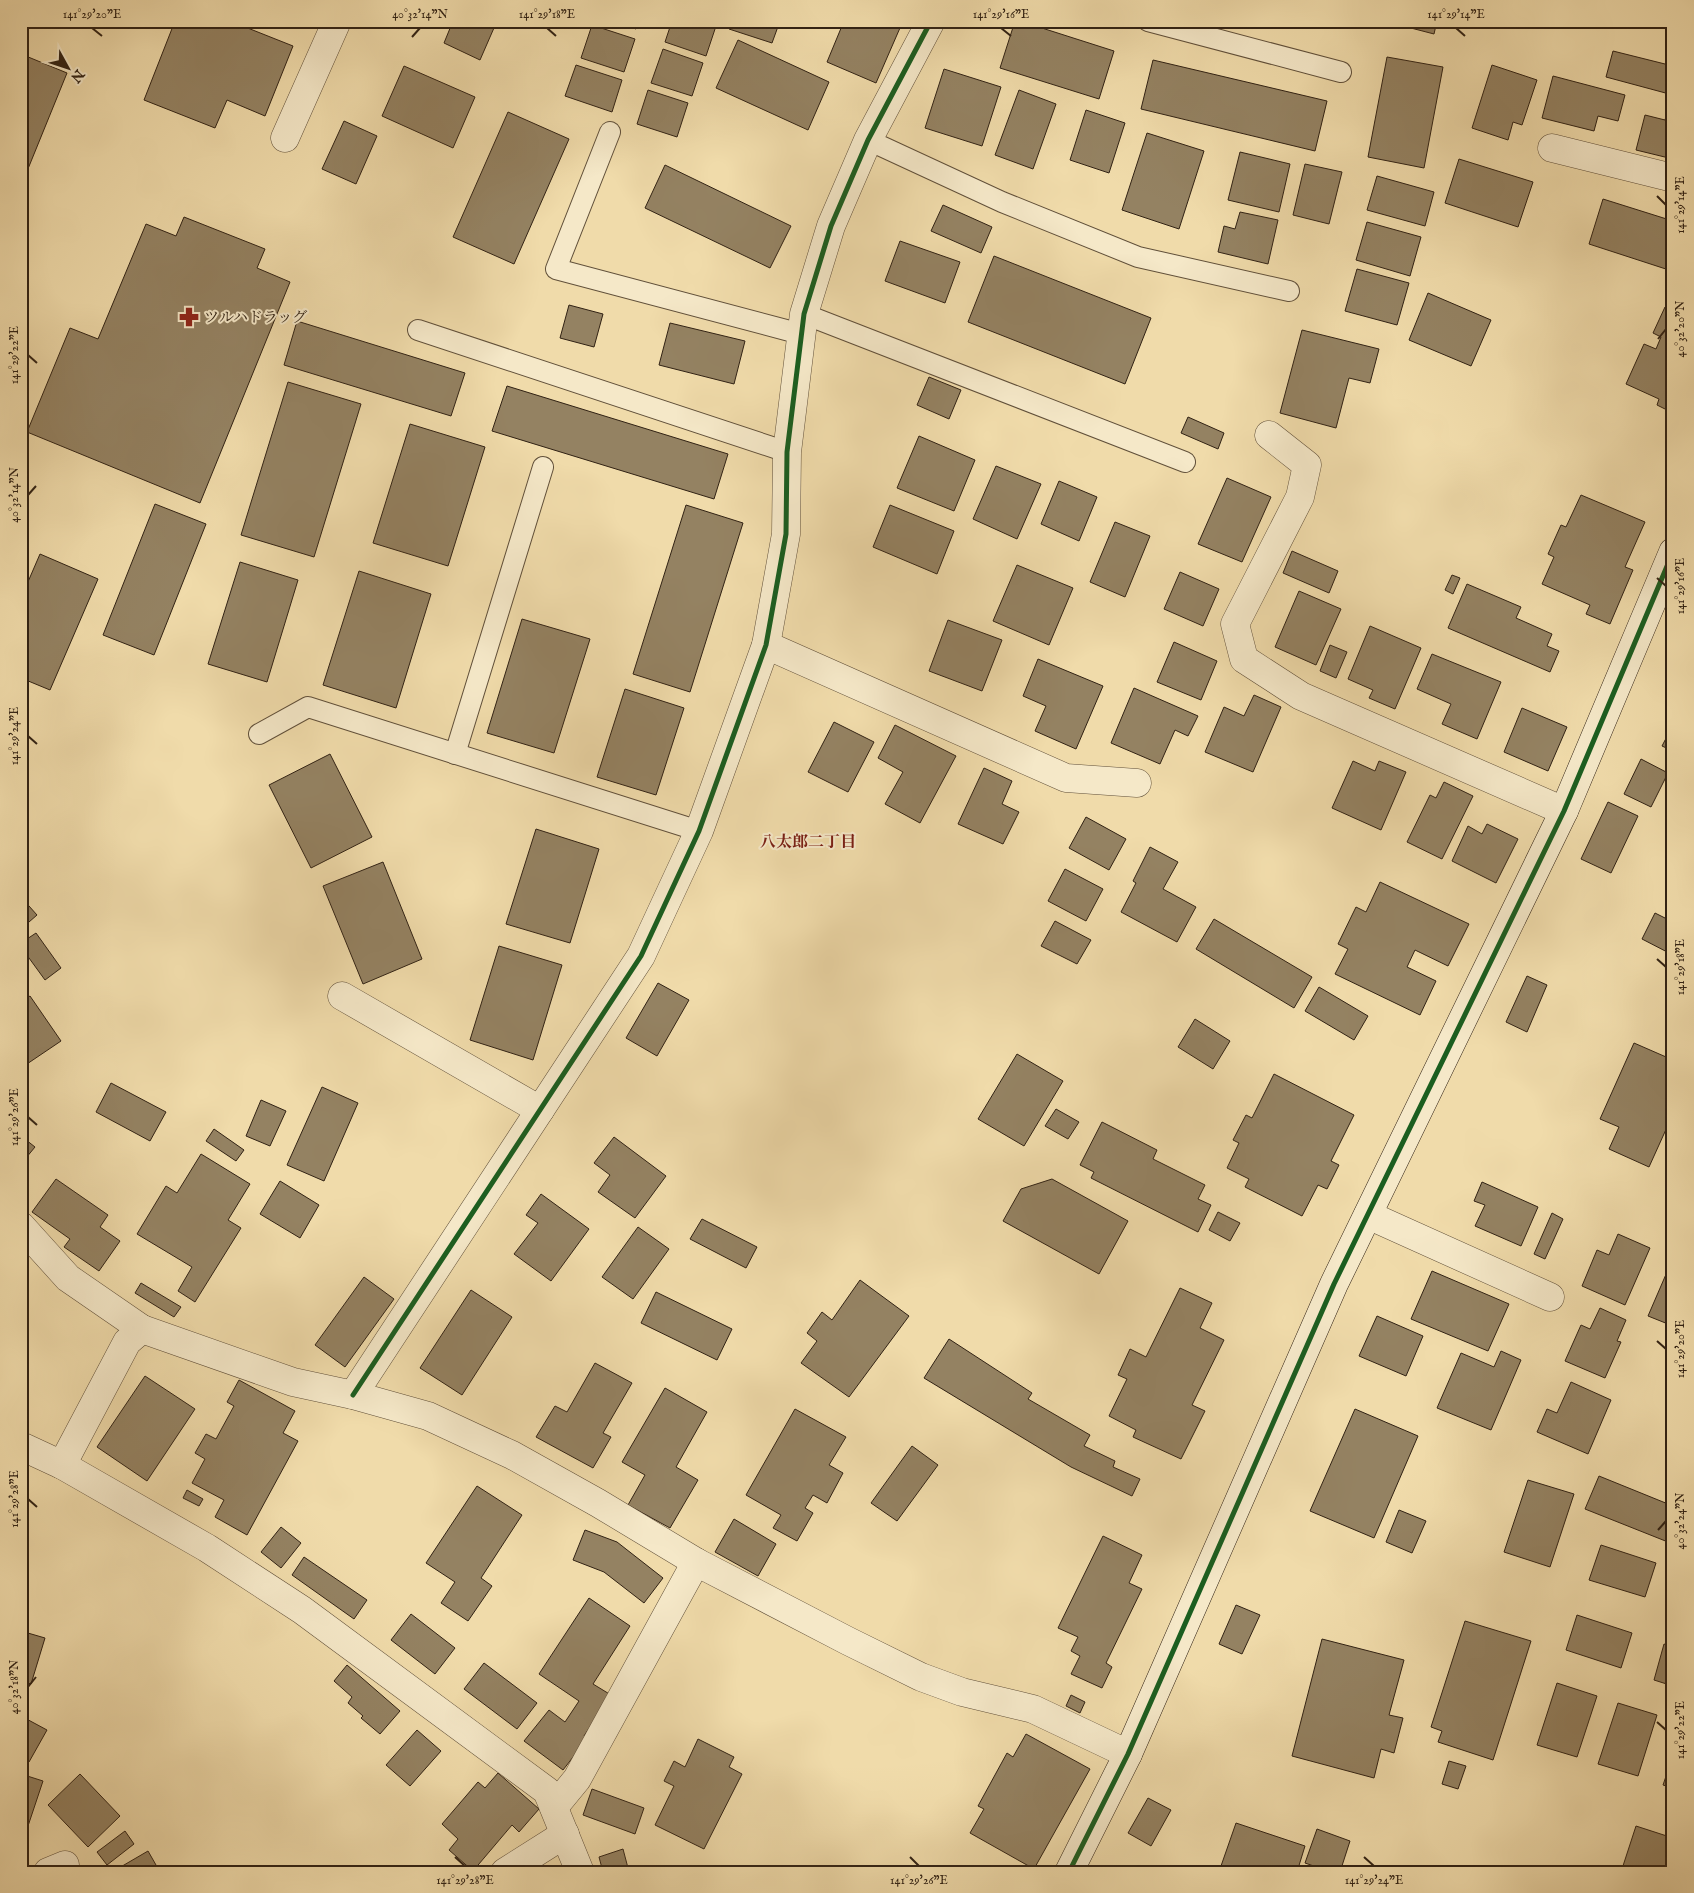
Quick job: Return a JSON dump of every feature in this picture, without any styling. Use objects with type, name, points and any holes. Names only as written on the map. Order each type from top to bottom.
[{"type":"street","points":[[285,138],[337,21]]},
{"type":"street","points":[[353,1395],[641,956],[698,831],[766,645],[786,534],[787,452],[803,324],[831,226],[868,140],[931,21]]},
{"type":"street","points":[[1552,148],[1673,178]]},
{"type":"street","points":[[1269,435],[1306,464],[1300,497],[1235,624],[1244,659],[1302,696],[1564,811]]},
{"type":"street","points":[[1069,1872],[1128,1754],[1330,1293],[1564,811],[1673,552]]},
{"type":"street","points":[[766,645],[1066,778],[1137,783]]},
{"type":"street","points":[[342,996],[540,1110]]},
{"type":"street","points":[[1368,1215],[1550,1296]]},
{"type":"street","points":[[21,1226],[68,1278],[142,1329],[293,1382],[353,1395],[428,1416],[512,1455],[598,1503],[696,1562],[921,1677],[962,1692],[1033,1709],[1128,1754]]},
{"type":"street","points":[[62,1465],[127,1342],[142,1329]]},
{"type":"street","points":[[21,1446],[62,1465],[208,1548],[302,1610],[547,1791],[580,1872]]},
{"type":"street","points":[[554,1807],[577,1779],[696,1562]]},
{"type":"street","points":[[505,1872],[565,1834]]},
{"type":"lane","points":[[1148,21],[1341,72]]},
{"type":"lane","points":[[610,132],[556,269],[803,324],[1185,462]]},
{"type":"lane","points":[[868,140],[1002,202],[1138,257],[1289,291]]},
{"type":"lane","points":[[418,330],[787,452]]},
{"type":"lane","points":[[455,754],[544,467]]},
{"type":"lane","points":[[259,734],[308,707],[698,831]]},
{"type":"building","points":[[175,21],[230,21],[293,46],[265,116],[227,100],[215,128],[144,100]]},
{"type":"building","points":[[453,21],[497,21],[480,60],[444,43]]},
{"type":"building","points":[[612,21],[639,21],[636,29]]},
{"type":"building","points":[[672,21],[711,21],[717,23],[706,56],[665,42]]},
{"type":"building","points":[[732,21],[780,21],[772,43],[729,29]]},
{"type":"building","points":[[844,21],[903,21],[876,83],[827,62]]},
{"type":"building","points":[[1015,21],[1114,51],[1099,99],[1000,68]]},
{"type":"building","points":[[1384,21],[1437,21],[1434,34]]},
{"type":"building","points":[[592,25],[635,39],[624,72],[581,58]]},
{"type":"building","points":[[738,40],[829,82],[808,130],[716,88]]},
{"type":"building","points":[[663,49],[703,63],[692,96],[651,83]]},
{"type":"building","points":[[1613,51],[1673,66],[1673,95],[1606,77]]},
{"type":"building","points":[[21,54],[67,73],[21,186]]},
{"type":"building","points":[[1387,57],[1443,67],[1424,168],[1368,157]]},
{"type":"building","points":[[1153,60],[1327,101],[1315,151],[1141,109]]},
{"type":"building","points":[[576,65],[622,80],[612,112],[565,96]]},
{"type":"building","points":[[1492,65],[1537,80],[1522,125],[1513,122],[1508,140],[1472,128]]},
{"type":"building","points":[[404,66],[475,97],[453,148],[382,116]]},
{"type":"building","points":[[944,69],[1001,87],[982,146],[925,128]]},
{"type":"building","points":[[1553,76],[1625,95],[1618,121],[1598,116],[1594,131],[1542,118]]},
{"type":"building","points":[[648,90],[688,103],[677,137],[637,124]]},
{"type":"building","points":[[1019,90],[1056,104],[1033,169],[995,155]]},
{"type":"building","points":[[1669,106],[1673,107],[1673,159],[1636,150],[1645,115],[1665,120]]},
{"type":"building","points":[[1086,110],[1125,123],[1109,173],[1070,160]]},
{"type":"building","points":[[508,112],[569,139],[514,264],[453,237]]},
{"type":"building","points":[[344,121],[377,136],[356,184],[322,169]]},
{"type":"building","points":[[1147,133],[1204,151],[1179,229],[1122,210]]},
{"type":"building","points":[[1240,152],[1290,164],[1279,212],[1228,200]]},
{"type":"building","points":[[1459,159],[1533,182],[1518,227],[1445,203]]},
{"type":"building","points":[[1305,164],[1342,172],[1329,224],[1293,215]]},
{"type":"building","points":[[665,165],[791,226],[770,268],[645,208]]},
{"type":"building","points":[[1377,176],[1434,192],[1425,226],[1367,210]]},
{"type":"building","points":[[1603,199],[1673,221],[1672,271],[1589,244]]},
{"type":"building","points":[[943,205],[992,227],[981,253],[931,231]]},
{"type":"building","points":[[1240,212],[1278,220],[1268,264],[1218,252],[1224,226],[1235,229]]},
{"type":"building","points":[[184,217],[265,249],[257,268],[290,282],[200,503],[27,432],[70,328],[98,339],[146,224],[176,236]]},
{"type":"building","points":[[1367,222],[1421,237],[1410,276],[1356,260]]},
{"type":"building","points":[[900,241],[960,262],[945,303],[885,281]]},
{"type":"building","points":[[994,256],[1151,318],[1125,384],[968,322]]},
{"type":"building","points":[[1357,269],[1409,283],[1397,325],[1345,311]]},
{"type":"building","points":[[1428,293],[1491,320],[1471,366],[1409,340]]},
{"type":"building","points":[[569,305],[603,314],[594,347],[560,338]]},
{"type":"building","points":[[1665,307],[1673,311],[1673,413],[1657,405],[1659,399],[1626,384],[1644,344],[1656,349],[1661,337],[1653,333]]},
{"type":"building","points":[[297,321],[465,373],[451,416],[284,365]]},
{"type":"building","points":[[670,323],[745,341],[734,384],[659,365]]},
{"type":"building","points":[[1302,330],[1379,349],[1370,383],[1349,378],[1336,428],[1280,413]]},
{"type":"building","points":[[929,377],[961,390],[949,419],[917,405]]},
{"type":"building","points":[[288,382],[361,404],[314,557],[241,535]]},
{"type":"building","points":[[507,386],[728,454],[714,499],[492,431]]},
{"type":"building","points":[[1188,417],[1224,433],[1218,449],[1181,433]]},
{"type":"building","points":[[410,424],[485,447],[448,566],[373,543]]},
{"type":"building","points":[[919,436],[975,460],[954,511],[897,488]]},
{"type":"building","points":[[996,466],[1041,484],[1017,539],[973,519]]},
{"type":"building","points":[[1227,478],[1271,497],[1242,562],[1198,544]]},
{"type":"building","points":[[1059,481],[1097,497],[1079,541],[1041,524]]},
{"type":"building","points":[[1581,495],[1645,522],[1625,567],[1633,570],[1610,624],[1586,614],[1590,605],[1542,584],[1554,557],[1548,554],[1561,525],[1566,527]]},
{"type":"building","points":[[155,504],[206,524],[154,655],[103,635]]},
{"type":"building","points":[[686,505],[743,523],[690,692],[633,674]]},
{"type":"building","points":[[890,505],[954,531],[937,574],[873,547]]},
{"type":"building","points":[[1115,522],[1150,536],[1125,597],[1090,582]]},
{"type":"building","points":[[1292,551],[1338,571],[1329,593],[1283,573]]},
{"type":"building","points":[[40,554],[98,579],[50,690],[21,678],[21,598]]},
{"type":"building","points":[[240,562],[298,580],[267,682],[208,664]]},
{"type":"building","points":[[1017,565],[1073,588],[1049,645],[993,621]]},
{"type":"building","points":[[359,571],[431,594],[396,708],[323,685]]},
{"type":"building","points":[[1180,572],[1219,589],[1203,626],[1164,609]]},
{"type":"building","points":[[1452,575],[1460,578],[1453,594],[1445,590]]},
{"type":"building","points":[[1467,584],[1521,607],[1516,618],[1552,634],[1547,646],[1559,651],[1550,672],[1448,628]]},
{"type":"building","points":[[1299,591],[1341,609],[1316,665],[1275,647]]},
{"type":"building","points":[[522,619],[590,639],[554,753],[487,733]]},
{"type":"building","points":[[948,620],[1002,640],[982,691],[929,671]]},
{"type":"building","points":[[1370,626],[1421,648],[1395,709],[1369,698],[1373,690],[1348,679]]},
{"type":"building","points":[[1174,642],[1217,661],[1201,700],[1157,682]]},
{"type":"building","points":[[1330,645],[1347,652],[1336,678],[1320,671]]},
{"type":"building","points":[[1432,654],[1501,682],[1477,739],[1442,724],[1451,704],[1417,689]]},
{"type":"building","points":[[1038,659],[1103,686],[1076,749],[1035,731],[1046,706],[1023,696]]},
{"type":"building","points":[[1134,688],[1198,716],[1188,736],[1175,730],[1160,764],[1111,743]]},
{"type":"building","points":[[625,689],[684,708],[656,795],[597,777]]},
{"type":"building","points":[[1254,695],[1281,707],[1253,772],[1205,752],[1224,707],[1244,716]]},
{"type":"building","points":[[1522,708],[1567,727],[1548,771],[1504,752]]},
{"type":"building","points":[[834,722],[874,742],[848,792],[808,772]]},
{"type":"building","points":[[895,725],[956,756],[920,823],[885,804],[903,772],[878,758]]},
{"type":"building","points":[[1673,725],[1673,751],[1662,746]]},
{"type":"building","points":[[330,754],[372,837],[311,868],[269,785]]},
{"type":"building","points":[[1641,759],[1668,773],[1651,807],[1624,794]]},
{"type":"building","points":[[1353,761],[1375,771],[1379,761],[1406,772],[1381,830],[1332,808]]},
{"type":"building","points":[[984,768],[1012,781],[1002,804],[1019,812],[1003,844],[958,824]]},
{"type":"building","points":[[1444,782],[1473,796],[1442,859],[1407,842],[1430,795],[1436,798]]},
{"type":"building","points":[[1608,802],[1638,816],[1611,873],[1581,859]]},
{"type":"building","points":[[1086,817],[1126,839],[1109,870],[1069,848]]},
{"type":"building","points":[[1487,824],[1518,839],[1496,883],[1452,861],[1468,826],[1482,834]]},
{"type":"building","points":[[536,829],[599,849],[570,943],[506,924]]},
{"type":"building","points":[[1150,847],[1178,862],[1163,889],[1196,907],[1177,942],[1121,912],[1136,883],[1133,881]]},
{"type":"building","points":[[383,862],[422,959],[363,984],[323,886]]},
{"type":"building","points":[[1065,869],[1103,889],[1086,921],[1048,901]]},
{"type":"building","points":[[1380,882],[1469,924],[1448,966],[1415,950],[1407,967],[1436,981],[1420,1015],[1335,974],[1348,949],[1338,944],[1356,907],[1366,912]]},
{"type":"building","points":[[21,897],[37,915],[21,929]]},
{"type":"building","points":[[1655,913],[1673,922],[1673,955],[1642,939]]},
{"type":"building","points":[[1214,919],[1312,977],[1294,1008],[1196,949]]},
{"type":"building","points":[[1055,921],[1091,940],[1077,964],[1041,946]]},
{"type":"building","points":[[36,933],[61,968],[45,980],[21,947],[21,943]]},
{"type":"building","points":[[499,946],[562,965],[533,1060],[470,1040]]},
{"type":"building","points":[[1527,976],[1547,985],[1527,1032],[1506,1022]]},
{"type":"building","points":[[658,983],[689,1000],[657,1056],[626,1038]]},
{"type":"building","points":[[1319,987],[1368,1016],[1354,1040],[1305,1011]]},
{"type":"building","points":[[30,996],[61,1041],[21,1068],[21,1002]]},
{"type":"building","points":[[1195,1019],[1230,1041],[1213,1069],[1178,1047]]},
{"type":"building","points":[[1634,1043],[1673,1060],[1673,1114],[1649,1167],[1609,1149],[1619,1127],[1600,1119]]},
{"type":"building","points":[[1017,1054],[1063,1081],[1024,1146],[978,1119]]},
{"type":"building","points":[[1274,1074],[1354,1115],[1331,1161],[1339,1165],[1327,1189],[1318,1185],[1302,1216],[1245,1187],[1249,1179],[1227,1168],[1239,1143],[1233,1140],[1246,1115],[1252,1118]]},
{"type":"building","points":[[111,1083],[166,1112],[150,1141],[96,1112]]},
{"type":"building","points":[[322,1087],[358,1103],[324,1181],[287,1165]]},
{"type":"building","points":[[261,1100],[286,1111],[270,1146],[246,1136]]},
{"type":"building","points":[[1056,1109],[1079,1122],[1068,1139],[1045,1126]]},
{"type":"building","points":[[1102,1122],[1157,1150],[1153,1159],[1205,1185],[1198,1199],[1211,1205],[1198,1232],[1091,1178],[1094,1172],[1080,1165]]},
{"type":"building","points":[[214,1129],[244,1150],[236,1161],[206,1141]]},
{"type":"building","points":[[21,1136],[35,1147],[21,1164]]},
{"type":"building","points":[[614,1137],[666,1176],[635,1218],[598,1192],[610,1175],[594,1163]]},
{"type":"building","points":[[201,1154],[250,1184],[228,1220],[241,1228],[195,1302],[178,1291],[192,1267],[137,1234],[166,1186],[177,1193]]},
{"type":"building","points":[[56,1179],[108,1215],[100,1227],[120,1241],[99,1271],[64,1247],[70,1239],[32,1212]]},
{"type":"building","points":[[1052,1179],[1128,1221],[1099,1274],[1003,1221],[1021,1189]]},
{"type":"building","points":[[280,1181],[319,1205],[300,1238],[260,1214]]},
{"type":"building","points":[[1482,1182],[1538,1207],[1521,1246],[1475,1226],[1485,1205],[1474,1201]]},
{"type":"building","points":[[541,1194],[589,1229],[551,1281],[514,1254],[538,1223],[526,1215]]},
{"type":"building","points":[[1218,1212],[1240,1223],[1230,1241],[1209,1230]]},
{"type":"building","points":[[1552,1213],[1563,1219],[1545,1259],[1534,1254]]},
{"type":"building","points":[[702,1219],[757,1247],[746,1268],[690,1239]]},
{"type":"building","points":[[638,1227],[669,1249],[633,1299],[602,1277]]},
{"type":"building","points":[[1618,1234],[1650,1248],[1625,1305],[1582,1286],[1597,1250],[1609,1255]]},
{"type":"building","points":[[1432,1271],[1509,1304],[1488,1351],[1411,1319]]},
{"type":"building","points":[[1667,1272],[1673,1275],[1673,1326],[1648,1316]]},
{"type":"building","points":[[364,1277],[394,1299],[345,1367],[315,1345]]},
{"type":"building","points":[[860,1280],[909,1316],[849,1397],[801,1363],[817,1341],[807,1333],[822,1312],[832,1320]]},
{"type":"building","points":[[141,1283],[181,1307],[174,1317],[135,1293]]},
{"type":"building","points":[[1180,1288],[1212,1303],[1200,1328],[1224,1340],[1192,1405],[1205,1411],[1181,1459],[1133,1437],[1136,1430],[1109,1416],[1127,1379],[1118,1375],[1130,1349],[1146,1357]]},
{"type":"building","points":[[471,1290],[512,1317],[462,1395],[420,1368]]},
{"type":"building","points":[[656,1292],[732,1329],[717,1360],[641,1323]]},
{"type":"building","points":[[1600,1308],[1626,1320],[1617,1341],[1621,1342],[1605,1378],[1565,1361],[1581,1325],[1590,1329]]},
{"type":"building","points":[[1377,1316],[1423,1336],[1406,1376],[1359,1356]]},
{"type":"building","points":[[949,1339],[1032,1393],[1028,1399],[1090,1435],[1084,1446],[1115,1461],[1113,1467],[1140,1479],[1132,1496],[1071,1467],[924,1378]]},
{"type":"building","points":[[1501,1351],[1521,1360],[1491,1430],[1437,1408],[1461,1353],[1494,1367]]},
{"type":"building","points":[[595,1363],[632,1383],[603,1433],[611,1437],[593,1468],[536,1437],[555,1406],[567,1412]]},
{"type":"building","points":[[145,1376],[195,1409],[147,1481],[97,1447]]},
{"type":"building","points":[[239,1380],[295,1411],[283,1433],[298,1441],[247,1535],[215,1517],[224,1500],[192,1483],[205,1459],[195,1453],[206,1434],[216,1439],[234,1406],[227,1402]]},
{"type":"building","points":[[1571,1382],[1611,1400],[1588,1454],[1537,1432],[1547,1409],[1557,1413]]},
{"type":"building","points":[[665,1388],[707,1412],[676,1467],[698,1480],[670,1528],[628,1505],[645,1475],[622,1462]]},
{"type":"building","points":[[795,1409],[846,1437],[829,1465],[843,1473],[827,1503],[813,1495],[805,1508],[813,1513],[797,1541],[773,1528],[781,1515],[746,1495]]},
{"type":"building","points":[[1355,1409],[1418,1436],[1374,1538],[1310,1511]]},
{"type":"building","points":[[912,1446],[938,1465],[897,1521],[871,1503]]},
{"type":"building","points":[[1599,1476],[1673,1506],[1673,1544],[1585,1509]]},
{"type":"building","points":[[1528,1480],[1574,1494],[1550,1567],[1504,1552]]},
{"type":"building","points":[[477,1486],[522,1515],[481,1578],[492,1586],[468,1621],[441,1603],[455,1582],[426,1563]]},
{"type":"building","points":[[187,1490],[203,1499],[199,1506],[183,1498]]},
{"type":"building","points":[[1399,1510],[1426,1521],[1412,1553],[1386,1542]]},
{"type":"building","points":[[734,1519],[776,1544],[758,1576],[715,1552]]},
{"type":"building","points":[[281,1527],[301,1543],[281,1568],[261,1552]]},
{"type":"building","points":[[585,1530],[617,1542],[663,1578],[644,1603],[604,1572],[573,1560]]},
{"type":"building","points":[[1103,1536],[1142,1555],[1129,1583],[1142,1589],[1106,1663],[1112,1667],[1102,1688],[1071,1674],[1080,1656],[1071,1651],[1078,1637],[1058,1628]]},
{"type":"building","points":[[1601,1545],[1656,1563],[1645,1597],[1589,1580]]},
{"type":"building","points":[[304,1557],[367,1600],[354,1619],[292,1575]]},
{"type":"building","points":[[589,1598],[630,1626],[593,1684],[611,1695],[584,1736],[587,1739],[563,1770],[524,1741],[549,1710],[565,1722],[579,1701],[539,1674]]},
{"type":"building","points":[[1236,1605],[1260,1615],[1242,1654],[1219,1644]]},
{"type":"building","points":[[411,1614],[455,1648],[435,1674],[391,1640]]},
{"type":"building","points":[[1577,1615],[1632,1633],[1621,1668],[1566,1650]]},
{"type":"building","points":[[1465,1621],[1531,1641],[1493,1760],[1438,1742],[1442,1731],[1431,1727]]},
{"type":"building","points":[[21,1631],[45,1638],[31,1684],[21,1681]]},
{"type":"building","points":[[1322,1639],[1404,1660],[1389,1715],[1403,1718],[1394,1753],[1381,1749],[1374,1778],[1292,1756]]},
{"type":"building","points":[[1664,1644],[1673,1647],[1673,1686],[1654,1680]]},
{"type":"building","points":[[484,1663],[537,1703],[517,1729],[464,1689]]},
{"type":"building","points":[[347,1665],[400,1711],[380,1734],[361,1718],[363,1716],[348,1703],[352,1697],[334,1681]]},
{"type":"building","points":[[1557,1683],[1597,1696],[1577,1757],[1537,1745]]},
{"type":"building","points":[[1071,1695],[1085,1702],[1080,1713],[1066,1706]]},
{"type":"building","points":[[1618,1703],[1657,1715],[1638,1776],[1598,1764]]},
{"type":"building","points":[[21,1716],[47,1730],[29,1762],[21,1757]]},
{"type":"building","points":[[417,1730],[441,1751],[410,1786],[386,1765]]},
{"type":"building","points":[[1026,1734],[1090,1769],[1034,1869],[970,1833],[984,1809],[978,1806],[1007,1753],[1013,1757]]},
{"type":"building","points":[[698,1739],[734,1757],[729,1767],[742,1774],[704,1849],[655,1825],[674,1786],[664,1781],[674,1761],[685,1767]]},
{"type":"building","points":[[1673,1756],[1673,1788],[1663,1785]]},
{"type":"building","points":[[1449,1761],[1466,1766],[1458,1789],[1442,1784]]},
{"type":"building","points":[[498,1773],[539,1809],[519,1832],[512,1825],[473,1871],[449,1850],[458,1839],[442,1824],[478,1782],[485,1788]]},
{"type":"building","points":[[21,1774],[43,1781],[21,1847]]},
{"type":"building","points":[[80,1774],[120,1816],[88,1847],[48,1805]]},
{"type":"building","points":[[592,1789],[644,1808],[635,1834],[583,1815]]},
{"type":"building","points":[[1148,1798],[1171,1810],[1151,1846],[1128,1833]]},
{"type":"building","points":[[1236,1823],[1305,1846],[1297,1872],[1232,1872],[1233,1870],[1221,1866]]},
{"type":"building","points":[[1636,1826],[1673,1838],[1673,1872],[1621,1872]]},
{"type":"building","points":[[1317,1829],[1350,1841],[1340,1872],[1331,1872],[1305,1863]]},
{"type":"building","points":[[125,1831],[134,1844],[107,1865],[97,1852]]},
{"type":"building","points":[[623,1849],[628,1868],[614,1872],[603,1872],[599,1857]]},
{"type":"building","points":[[148,1851],[160,1872],[112,1872]]},
{"type":"cycle path","points":[[353,1395],[641,956],[699,831],[766,645],[786,534],[787,452],[804,314],[831,226],[868,140],[931,21]]},
{"type":"cycle path","points":[[1069,1872],[1128,1754],[1334,1284],[1564,811],[1673,552]]},
{"type":"place","name":"ツルハドラッグ","points":[[189,317]]},
{"type":"district","name":"八太郎二丁目","points":[[808,843]]}]
